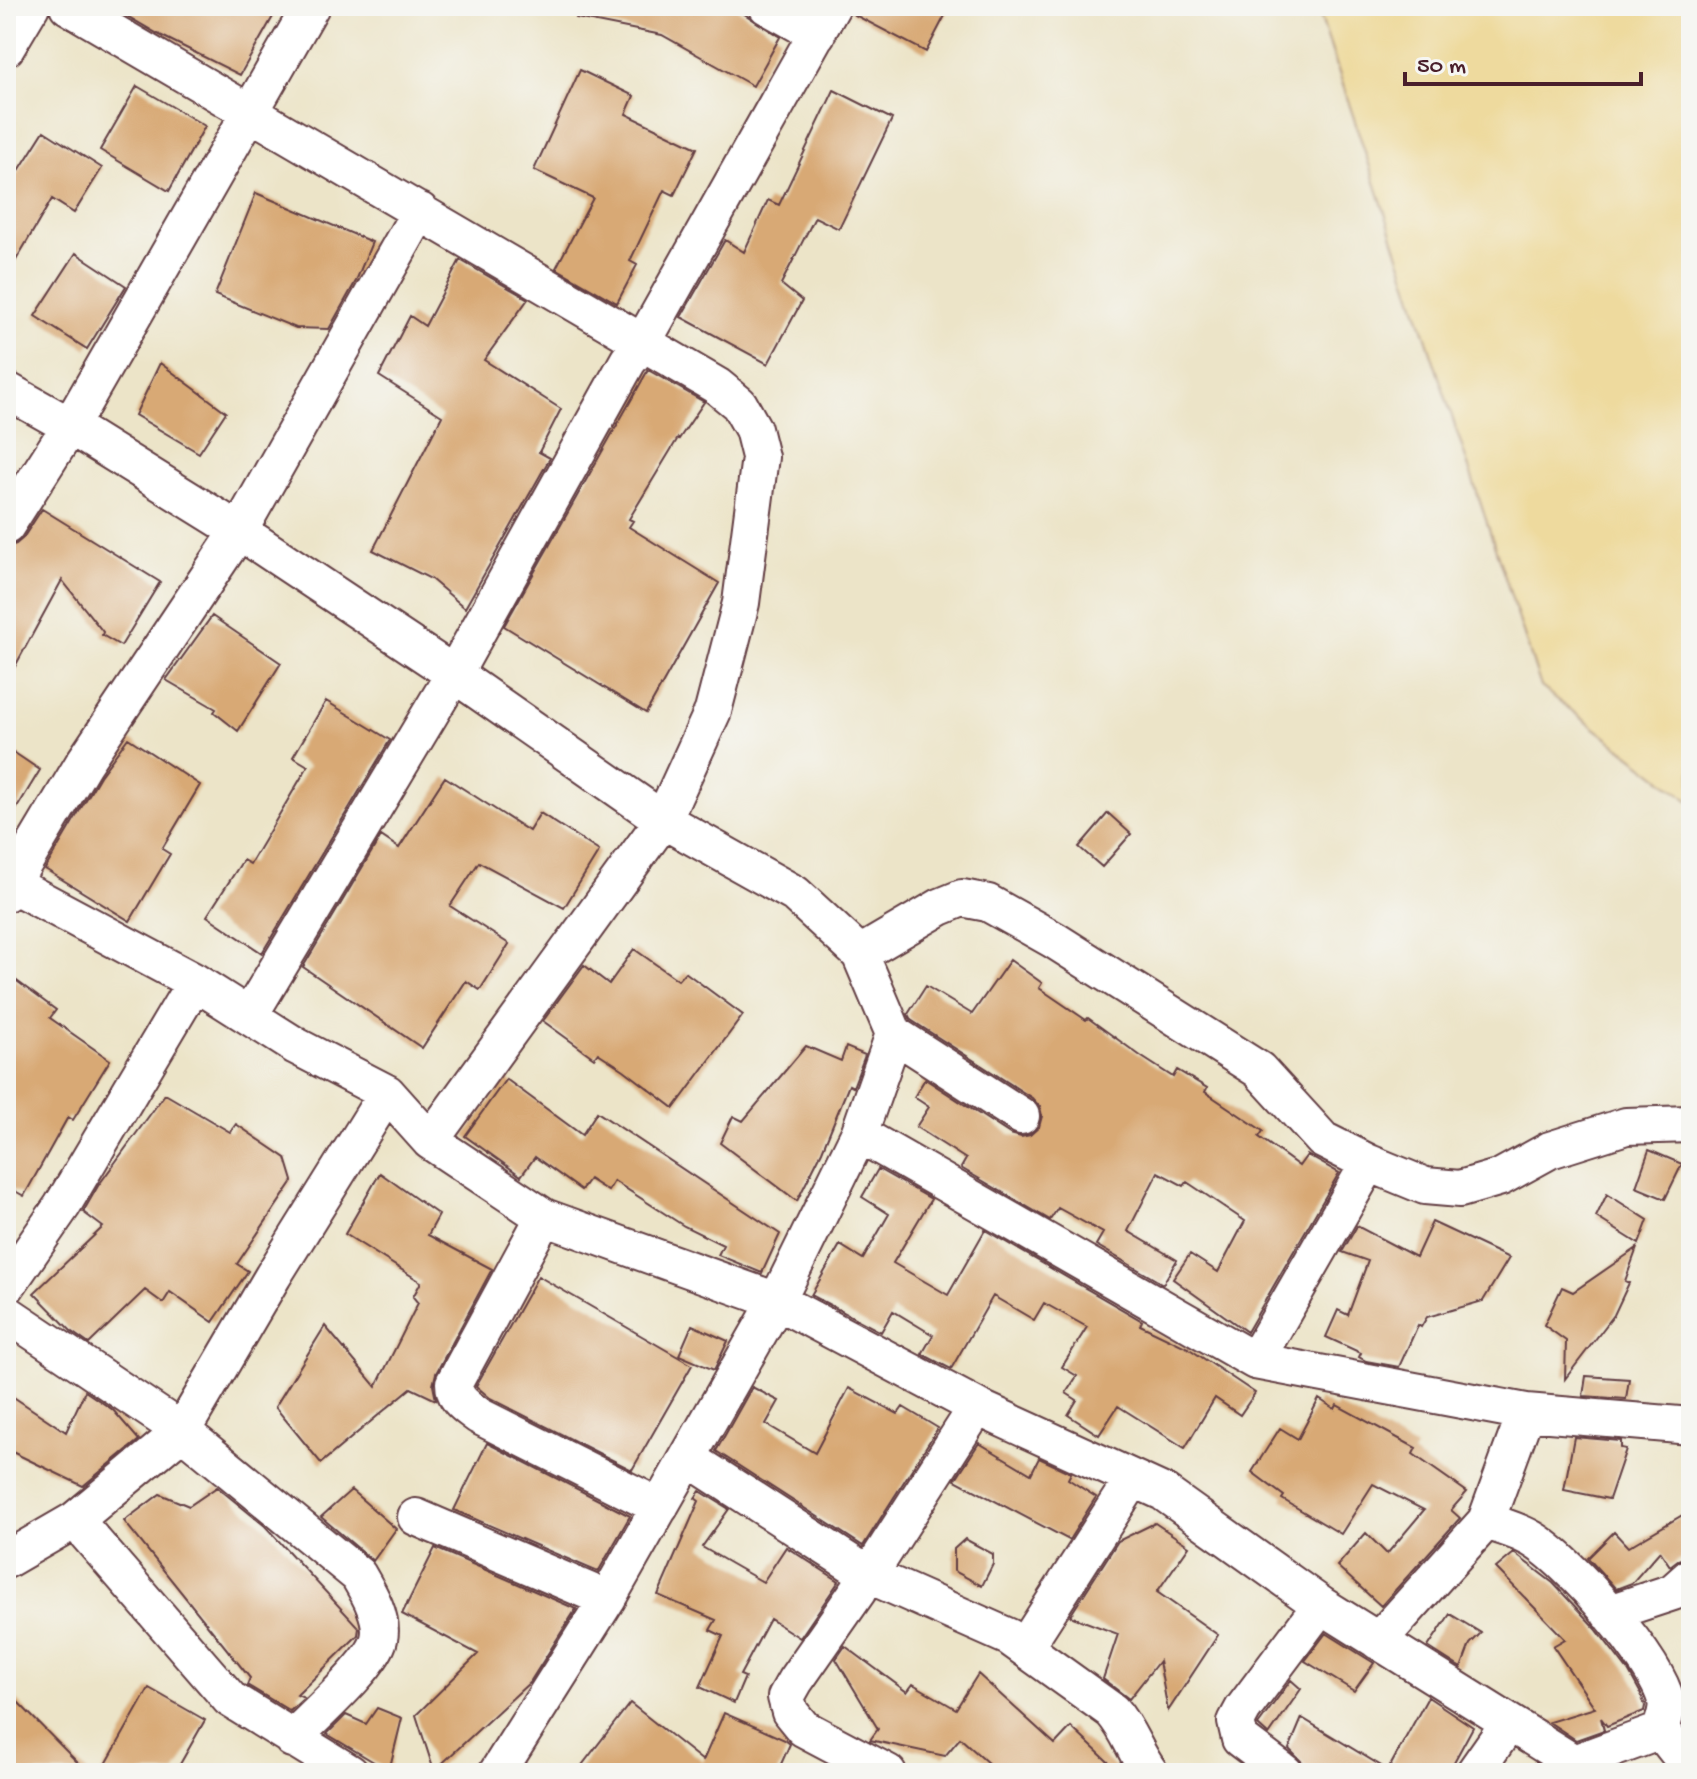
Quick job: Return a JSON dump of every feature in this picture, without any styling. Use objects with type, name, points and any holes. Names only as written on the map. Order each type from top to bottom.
[{"type":"street","points":[[6,48],[31,6]]},
{"type":"street","points":[[68,6],[717,386],[739,404],[753,429],[760,457],[741,603],[713,711],[663,820],[430,1141]]},
{"type":"street","points":[[6,526],[70,426],[311,6]]},
{"type":"street","points":[[249,1016],[454,674],[628,361],[643,342],[825,20],[767,6]]},
{"type":"street","points":[[420,211],[239,531],[83,764],[8,886],[195,982],[296,1046],[387,1093],[430,1141],[544,1217],[777,1301],[977,1407],[1163,1492],[1321,1605],[1576,1768],[1661,1731]]},
{"type":"street","points":[[6,390],[239,531],[454,674],[663,820],[795,894],[860,954],[894,1034],[1021,1116]]},
{"type":"street","points":[[860,954],[951,902],[962,898],[988,903],[1054,940],[1259,1070],[1323,1140],[1425,1186],[1460,1189],[1501,1177],[1550,1150],[1626,1126],[1691,1124]]},
{"type":"street","points":[[6,1287],[62,1206],[195,982]]},
{"type":"street","points":[[497,1773],[607,1599],[777,1301],[859,1134],[894,1034]]},
{"type":"street","points":[[6,1560],[75,1520],[182,1431],[265,1289],[387,1093]]},
{"type":"street","points":[[859,1134],[1255,1361],[1526,1412],[1691,1426]]},
{"type":"street","points":[[1255,1361],[1369,1163]]},
{"type":"street","points":[[544,1217],[454,1383],[454,1392],[460,1402],[479,1416],[660,1507]]},
{"type":"street","points":[[6,1313],[182,1431],[358,1575],[376,1608],[379,1639],[365,1664],[292,1739]]},
{"type":"street","points":[[888,1773],[803,1728],[790,1712],[786,1697],[977,1407]]},
{"type":"street","points":[[1378,1641],[1486,1521],[1526,1412]]},
{"type":"street","points":[[688,1458],[869,1575],[1025,1647],[1112,1711],[1124,1724],[1136,1754],[1150,1773]]},
{"type":"street","points":[[1025,1647],[1133,1479]]},
{"type":"street","points":[[416,1517],[607,1599]]},
{"type":"street","points":[[75,1520],[230,1699],[350,1773]]},
{"type":"street","points":[[1486,1521],[1531,1538],[1566,1564],[1609,1613],[1661,1684],[1667,1705],[1661,1731]]},
{"type":"street","points":[[1609,1613],[1685,1595]]},
{"type":"street","points":[[1285,1773],[1240,1739],[1236,1722],[1321,1605]]},
{"type":"street","points":[[1474,1773],[1509,1723]]},
{"type":"street","points":[[1661,1731],[1691,1769]]},
{"type":"sand","points":[[1317,6],[1691,6],[1691,802],[1541,687]]},
{"type":"building","points":[[110,6],[279,6],[240,75]]},
{"type":"building","points":[[577,6],[732,6],[780,37],[753,86],[662,35],[576,18]]},
{"type":"building","points":[[853,6],[950,6],[926,52],[851,13]]},
{"type":"building","points":[[580,70],[634,96],[626,114],[697,148],[674,195],[664,190],[630,261],[637,265],[617,303],[556,268],[593,198],[534,170]]},
{"type":"building","points":[[137,86],[205,126],[169,191],[100,150]]},
{"type":"building","points":[[834,90],[892,119],[839,229],[815,217],[781,284],[802,301],[768,364],[681,317],[725,240],[744,252],[768,200],[779,205]]},
{"type":"building","points":[[44,131],[102,168],[74,213],[52,199],[6,277],[6,191]]},
{"type":"building","points":[[256,193],[372,242],[356,281],[329,329],[296,328],[215,295]]},
{"type":"building","points":[[76,253],[126,286],[87,349],[35,316]]},
{"type":"building","points":[[460,260],[528,299],[484,360],[561,409],[539,452],[550,458],[465,608],[431,579],[373,550],[442,416],[379,376],[410,316],[425,326]]},
{"type":"building","points":[[160,363],[226,412],[199,453],[135,415]]},
{"type":"building","points":[[648,370],[704,402],[678,438],[629,519],[633,521],[629,527],[719,583],[646,713],[504,626]]},
{"type":"building","points":[[42,509],[160,582],[121,646],[102,635],[103,632],[62,580],[6,683],[6,547],[23,538]]},
{"type":"building","points":[[212,616],[281,663],[238,731],[214,712],[216,709],[166,680]]},
{"type":"building","points":[[326,701],[390,740],[262,953],[207,916],[243,860],[250,864],[308,766],[293,757]]},
{"type":"building","points":[[128,738],[200,785],[162,849],[170,854],[130,921],[45,869],[100,776]]},
{"type":"building","points":[[6,747],[40,770],[6,826]]},
{"type":"building","points":[[445,777],[529,831],[540,813],[599,851],[564,908],[479,862],[450,906],[509,944],[480,990],[466,981],[422,1048],[303,967],[381,836],[399,848]]},
{"type":"building","points":[[1108,813],[1131,834],[1102,867],[1079,847]]},
{"type":"building","points":[[634,949],[678,980],[685,972],[743,1015],[674,1108],[624,1070],[598,1053],[594,1058],[543,1021],[584,965],[609,984]]},
{"type":"building","points":[[1010,960],[1042,983],[1039,988],[1142,1057],[1173,1077],[1177,1070],[1207,1088],[1205,1092],[1263,1131],[1259,1137],[1299,1166],[1307,1155],[1339,1173],[1247,1332],[1173,1279],[1190,1254],[1218,1272],[1245,1221],[1187,1182],[1184,1186],[1158,1172],[1128,1231],[1177,1260],[1163,1284],[1096,1245],[1103,1233],[1058,1208],[1050,1220],[961,1168],[966,1159],[916,1127],[929,1107],[914,1097],[925,1079],[1010,1134],[1021,1137],[1030,1135],[1039,1127],[1042,1116],[1040,1107],[1032,1098],[911,1020],[908,1014],[926,986],[972,1014]]},
{"type":"building","points":[[6,973],[56,1010],[50,1018],[110,1060],[73,1120],[68,1117],[24,1196],[6,1186]]},
{"type":"building","points":[[806,1046],[841,1061],[846,1047],[865,1055],[853,1087],[849,1085],[797,1201],[720,1143],[733,1116],[743,1121]]},
{"type":"building","points":[[506,1079],[582,1135],[597,1112],[780,1234],[762,1273],[718,1255],[723,1245],[684,1226],[614,1181],[608,1191],[589,1179],[581,1190],[535,1157],[521,1176],[465,1136]]},
{"type":"building","points":[[165,1094],[230,1132],[236,1124],[286,1158],[293,1181],[237,1264],[248,1271],[213,1322],[170,1292],[163,1303],[145,1290],[89,1344],[72,1332],[34,1293],[103,1227],[83,1212],[98,1186]]},
{"type":"building","points":[[1649,1150],[1682,1164],[1665,1199],[1636,1187]]},
{"type":"building","points":[[878,1169],[931,1199],[893,1263],[948,1295],[985,1230],[1142,1321],[1140,1325],[1188,1348],[1255,1393],[1240,1415],[1215,1398],[1185,1448],[1118,1406],[1099,1435],[1068,1415],[1077,1400],[1066,1393],[1077,1376],[1062,1367],[1087,1327],[1044,1303],[1034,1320],[993,1296],[951,1369],[922,1354],[933,1335],[893,1311],[881,1332],[811,1295],[840,1245],[863,1259],[889,1214],[862,1197]]},
{"type":"building","points":[[380,1173],[439,1215],[428,1235],[492,1269],[436,1373],[433,1385],[436,1400],[411,1388],[321,1463],[275,1407],[325,1326],[376,1387],[418,1303],[413,1297],[421,1282],[345,1234]]},
{"type":"building","points":[[1607,1194],[1648,1220],[1639,1244],[1596,1217]]},
{"type":"building","points":[[1432,1222],[1509,1258],[1483,1301],[1427,1317],[1421,1327],[1418,1325],[1399,1367],[1366,1361],[1359,1357],[1361,1353],[1326,1337],[1338,1310],[1348,1315],[1368,1261],[1342,1252],[1357,1226],[1416,1257]]},
{"type":"building","points":[[1637,1248],[1625,1281],[1629,1283],[1614,1315],[1565,1379],[1566,1341],[1544,1325],[1562,1287],[1573,1292]]},
{"type":"building","points":[[538,1276],[692,1365],[632,1470],[490,1398],[476,1386]]},
{"type":"building","points":[[692,1325],[728,1341],[714,1370],[679,1355]]},
{"type":"building","points":[[1586,1376],[1629,1379],[1626,1399],[1583,1396]]},
{"type":"building","points":[[752,1387],[779,1401],[766,1424],[815,1453],[849,1388],[898,1414],[903,1407],[938,1428],[863,1546],[716,1451]]},
{"type":"building","points":[[85,1391],[113,1410],[139,1440],[83,1486],[6,1449],[6,1392],[66,1432]]},
{"type":"building","points":[[1319,1399],[1335,1409],[1337,1405],[1416,1448],[1413,1454],[1467,1492],[1451,1510],[1460,1518],[1381,1606],[1337,1566],[1366,1533],[1387,1554],[1424,1510],[1373,1484],[1341,1534],[1282,1499],[1284,1496],[1252,1472],[1280,1428],[1298,1439]]},
{"type":"building","points":[[1574,1437],[1621,1441],[1621,1448],[1626,1449],[1609,1499],[1564,1490]]},
{"type":"building","points":[[487,1443],[630,1516],[598,1572],[454,1510]]},
{"type":"building","points":[[979,1443],[1031,1474],[1039,1458],[1071,1473],[1068,1479],[1096,1497],[1069,1540],[955,1480]]},
{"type":"building","points":[[217,1487],[265,1526],[359,1628],[358,1635],[297,1695],[304,1698],[290,1711],[247,1685],[250,1678],[124,1521],[160,1494],[189,1506]]},
{"type":"building","points":[[351,1490],[396,1529],[373,1561],[321,1517]]},
{"type":"building","points":[[700,1491],[729,1509],[702,1547],[763,1582],[786,1547],[839,1581],[800,1638],[770,1619],[740,1675],[745,1677],[734,1703],[700,1687],[723,1636],[710,1630],[716,1620],[658,1595],[699,1501],[695,1498]]},
{"type":"building","points":[[1691,1510],[1691,1556],[1670,1566],[1660,1551],[1632,1583],[1616,1589],[1588,1558],[1614,1532],[1628,1547]]},
{"type":"building","points":[[1155,1523],[1189,1546],[1157,1592],[1218,1635],[1168,1711],[1159,1661],[1129,1699],[1103,1679],[1118,1634],[1070,1616],[1118,1541]]},
{"type":"building","points":[[965,1539],[993,1554],[993,1564],[982,1586],[954,1571],[954,1549]]},
{"type":"building","points":[[435,1548],[576,1609],[530,1682],[434,1771],[416,1715],[478,1654],[402,1614]]},
{"type":"building","points":[[1514,1553],[1553,1583],[1596,1629],[1629,1672],[1640,1692],[1644,1711],[1607,1726],[1601,1718],[1604,1730],[1576,1740],[1549,1722],[1595,1708],[1553,1646],[1565,1639],[1496,1568]]},
{"type":"building","points":[[1450,1614],[1481,1633],[1470,1644],[1461,1668],[1428,1647]]},
{"type":"building","points":[[1326,1633],[1374,1663],[1354,1691],[1305,1661]]},
{"type":"building","points":[[845,1646],[907,1692],[913,1684],[956,1709],[978,1674],[1055,1744],[1071,1727],[1120,1773],[999,1773],[960,1738],[945,1756],[870,1740],[878,1729],[836,1659]]},
{"type":"building","points":[[1291,1680],[1301,1689],[1269,1735],[1258,1725]]},
{"type":"building","points":[[149,1688],[205,1720],[175,1773],[101,1773]]},
{"type":"building","points":[[6,1690],[88,1773],[6,1773]]},
{"type":"building","points":[[1428,1697],[1473,1727],[1448,1773],[1306,1773],[1304,1764],[1289,1749],[1302,1718],[1388,1770]]},
{"type":"building","points":[[630,1703],[703,1761],[724,1713],[790,1744],[777,1773],[576,1773]]},
{"type":"building","points":[[377,1708],[402,1718],[389,1771],[327,1734],[346,1715],[366,1724]]}]
